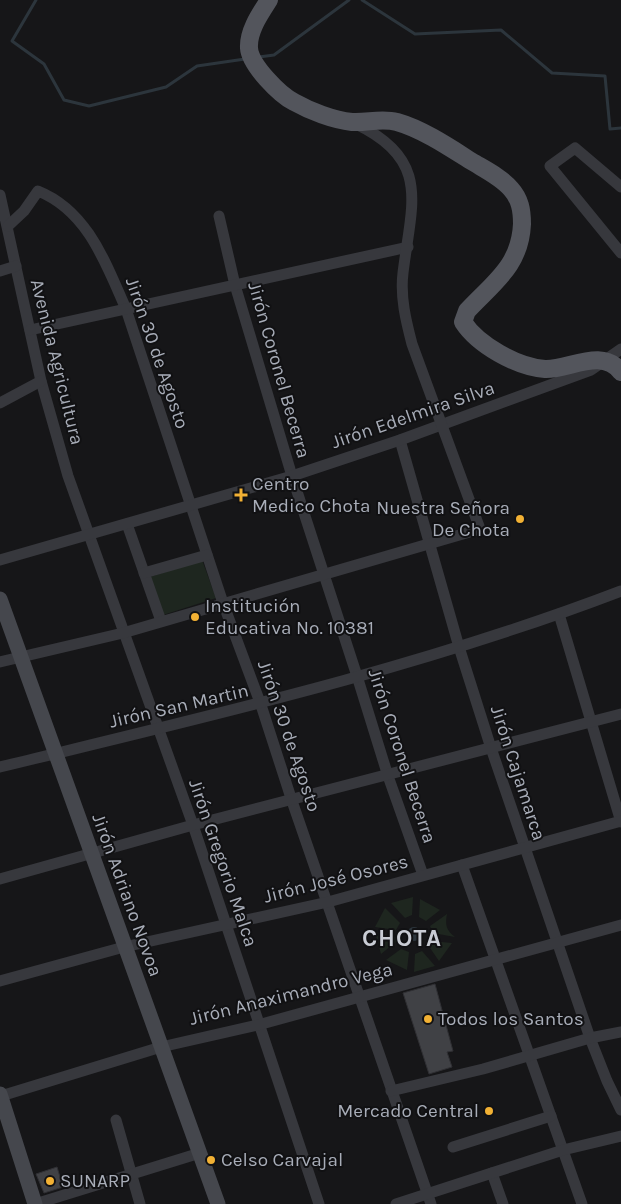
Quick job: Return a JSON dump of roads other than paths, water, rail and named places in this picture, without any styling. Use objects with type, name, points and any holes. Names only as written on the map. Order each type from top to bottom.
[{"type":"main road","points":[[269,0],[252,32],[253,58],[270,82],[293,102],[327,116],[352,122],[384,120],[398,123],[459,154],[494,175],[510,187],[519,199],[522,214],[521,237],[514,259],[467,311],[463,322],[468,330],[508,357],[521,363],[544,369],[604,360],[621,372]]},
{"type":"street","points":[[252,32],[260,0]]},
{"type":"street","points":[[0,662],[123,633],[480,529],[412,344],[406,321],[403,298],[403,274],[408,247],[413,191],[409,171],[386,143],[372,131],[352,122]]},
{"type":"street","points":[[621,187],[575,148],[550,166],[621,253]]},
{"type":"street","name":"Jirón 30 de Agosto","points":[[8,226],[24,211],[38,191],[62,204],[85,226],[109,270],[126,309],[223,603],[261,704],[292,801],[429,1199]]},
{"type":"street","name":"Avenida Agricultura","points":[[0,195],[41,381],[88,536]]},
{"type":"street","name":"Jirón Coronel Becerra","points":[[219,216],[235,285],[292,476],[388,776],[423,875]]},
{"type":"street","points":[[30,330],[408,247]]},
{"type":"street","points":[[0,271],[16,266]]},
{"type":"street","name":"Jirón Edelmira Silva","points":[[0,560],[292,476],[400,440],[591,370],[621,349]]},
{"type":"street","points":[[0,402],[41,381]]},
{"type":"street","name":"Jirón Cajamarca","points":[[400,440],[490,748],[590,1038],[621,1110]]},
{"type":"street","points":[[127,524],[161,622]]},
{"type":"street","name":"Jirón Gregorio Malca","points":[[88,536],[193,825],[319,1204]]},
{"type":"street","points":[[144,573],[207,555]]},
{"type":"street","name":"Jirón San Martin","points":[[0,767],[261,704],[459,647],[621,591]]},
{"type":"street","name":"Jirón Adriano Novoa","points":[[0,599],[218,1204]]},
{"type":"street","points":[[559,614],[621,822]]},
{"type":"street","points":[[0,879],[193,825],[292,801],[621,714]]},
{"type":"street","name":"Jirón José Osores","points":[[0,980],[124,947],[328,902],[621,822]]},
{"type":"street","points":[[462,864],[582,1204]]},
{"type":"street","name":"Jirón Anaximandro Vega","points":[[0,1095],[161,1047],[258,1025],[360,998],[621,925]]},
{"type":"street","points":[[391,1091],[530,1056],[590,1038],[621,1032]]},
{"type":"street","points":[[0,1095],[35,1204],[200,1153]]},
{"type":"street","points":[[453,1146],[551,1116]]},
{"type":"street","points":[[116,1120],[140,1204]]},
{"type":"street","points":[[396,1204],[429,1199],[492,1173],[563,1150],[621,1136]]},
{"type":"street","points":[[492,1173],[503,1204]]},
{"type":"waterway","points":[[36,0],[12,41],[44,64],[64,100],[89,106],[166,87],[197,66],[245,59]]},
{"type":"waterway","points":[[259,57],[274,55],[349,0]]},
{"type":"waterway","points":[[362,0],[415,34],[501,30],[552,73],[605,76],[610,129],[621,128]]},
{"type":"place","name":"Centro Medico Chota","points":[[241,495]]},
{"type":"place","name":"Nuestra Señora De Chota","points":[[520,519]]},
{"type":"place","name":"Institución Educativa No. 10381","points":[[195,617]]},
{"type":"place","name":"Todos los Santos","points":[[428,1019]]},
{"type":"place","name":"Mercado Central","points":[[489,1111]]},
{"type":"place","name":"Celso Carvajal","points":[[211,1160]]},
{"type":"place","name":"SUNARP","points":[[50,1181]]},
{"type":"district","name":"CHOTA","points":[[402,938]]}]
